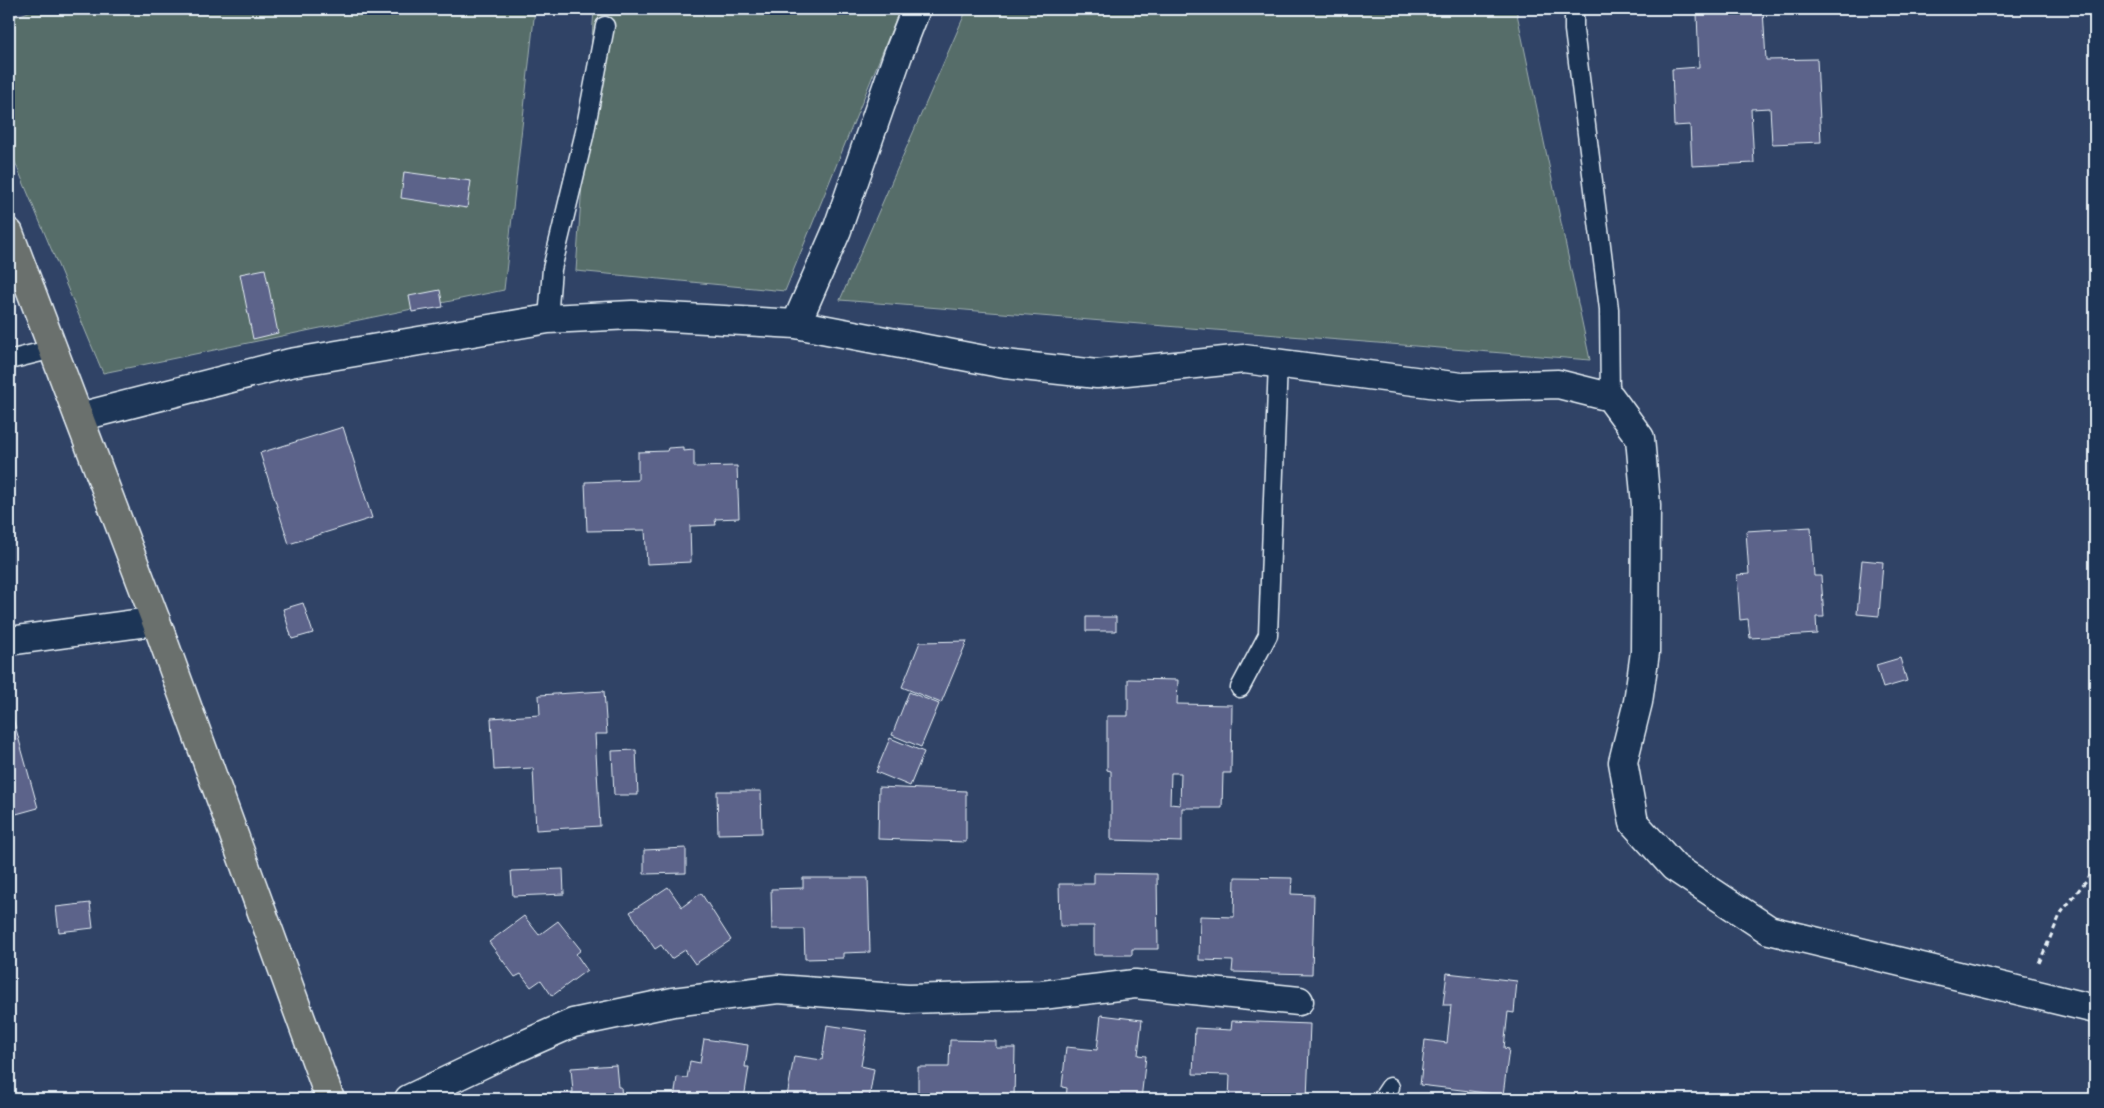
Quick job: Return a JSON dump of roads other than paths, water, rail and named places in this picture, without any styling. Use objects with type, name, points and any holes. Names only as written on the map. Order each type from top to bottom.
[{"type":"highway","points":[[9,233],[156,621],[330,1099]]},
{"type":"street","points":[[796,324],[837,230],[916,9]]},
{"type":"street","points":[[79,418],[290,363],[548,319],[632,316],[796,324],[1005,364],[1097,374],[1244,359],[1461,387],[1558,384],[1610,397],[1640,438],[1646,505],[1645,652],[1638,702],[1623,762],[1634,823],[1674,867],[1769,930],[2025,993],[2095,1008]]},
{"type":"street","points":[[9,640],[156,621]]},
{"type":"street","points":[[409,1099],[573,1023],[674,1002],[778,989],[908,999],[1042,995],[1134,984],[1299,1000]]},
{"type":"lane","points":[[1574,9],[1574,30],[1609,309],[1610,397]]},
{"type":"lane","points":[[548,319],[552,269],[584,136],[604,26]]},
{"type":"lane","points":[[9,360],[53,349]]},
{"type":"lane","points":[[1240,688],[1268,635],[1278,362]]}]
